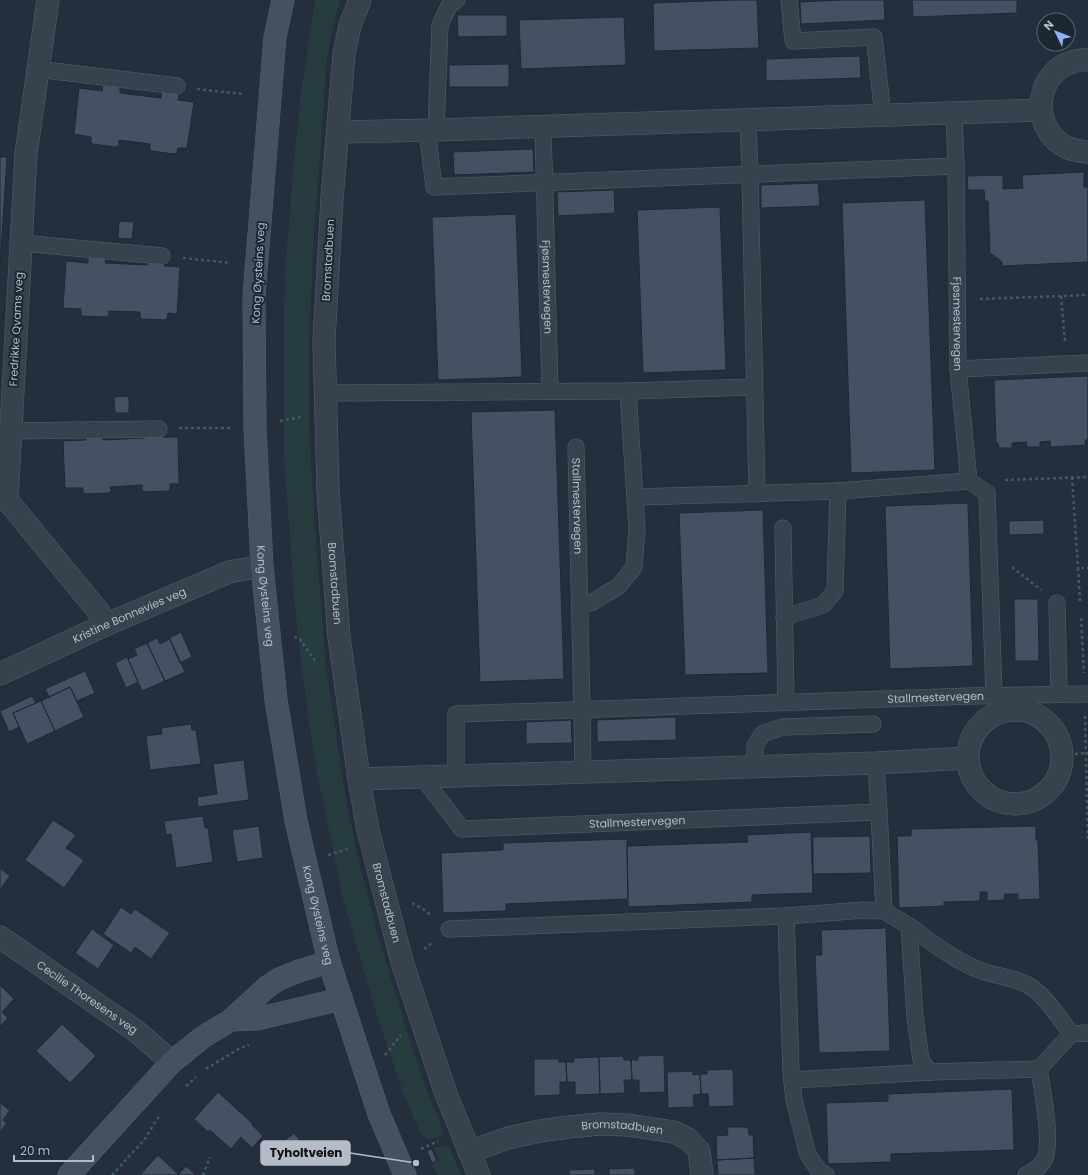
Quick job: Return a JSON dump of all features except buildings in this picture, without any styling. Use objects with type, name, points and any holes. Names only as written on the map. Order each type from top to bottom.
[{"type":"main road","name":"Kong Øysteins veg","points":[[282,0],[275,37],[254,296],[255,428],[262,566],[276,700],[296,821],[329,962],[379,1114],[405,1175]]},
{"type":"main road","points":[[69,1175],[172,1062],[203,1037],[230,1020],[267,987],[279,979],[329,962]]},
{"type":"main road","points":[[230,1020],[257,1019],[341,999]]},
{"type":"street","name":"Fredrikke Qvams veg","points":[[48,0],[26,154],[10,431],[3,500],[98,611],[105,625]]},
{"type":"street","name":"Bromstadbuen","points":[[360,0],[350,25],[344,54],[332,199],[324,340],[328,491],[339,636],[359,779],[368,830],[386,902],[403,965],[446,1094],[479,1175]]},
{"type":"street","points":[[1088,60],[1070,62],[1057,70],[1047,81],[1041,95],[1040,110],[1044,124],[1051,136],[1062,145],[1075,151],[1088,152]]},
{"type":"street","points":[[338,132],[543,127],[1040,110]]},
{"type":"street","name":"Kristine Bonnevies veg","points":[[0,674],[105,625],[229,572],[262,566]]},
{"type":"street","name":"Stallmestervegen","points":[[1006,710],[1022,710],[1038,715],[1051,725],[1060,739],[1063,754],[1062,770],[1055,784],[1045,795],[1032,802],[1017,805],[1002,803],[988,796],[977,786],[970,773],[968,758],[970,742],[978,727],[991,716],[1006,710]]},
{"type":"street","points":[[359,779],[876,763],[968,758]]},
{"type":"street","name":"Cecilie Thoresens veg","points":[[0,937],[136,1031],[172,1062]]},
{"type":"street","name":"Bromstadbuen","points":[[469,1152],[508,1138],[540,1131],[600,1124],[628,1125],[674,1132],[688,1139],[699,1151],[702,1175]]},
{"type":"lane","points":[[457,0],[449,6],[440,25],[432,130],[434,187],[545,184],[956,166]]},
{"type":"lane","points":[[789,0],[794,42],[874,37],[883,115]]},
{"type":"lane","points":[[37,69],[177,86]]},
{"type":"lane","name":"Fjøsmestervegen","points":[[954,113],[958,369],[969,481]]},
{"type":"lane","points":[[748,120],[757,494]]},
{"type":"lane","name":"Fjøsmestervegen","points":[[543,127],[550,391]]},
{"type":"lane","points":[[21,243],[162,256]]},
{"type":"lane","points":[[958,369],[1088,363]]},
{"type":"lane","points":[[325,393],[628,391],[754,387]]},
{"type":"lane","points":[[580,605],[591,603],[619,586],[634,567],[637,529],[628,391]]},
{"type":"lane","points":[[10,431],[159,429]]},
{"type":"lane","name":"Stallmestervegen","points":[[576,446],[583,772]]},
{"type":"lane","points":[[635,498],[838,491],[969,481],[987,493],[994,695]]},
{"type":"lane","points":[[784,617],[823,605],[835,591],[838,491]]},
{"type":"lane","points":[[783,528],[786,702]]},
{"type":"lane","points":[[1057,603],[1059,694]]},
{"type":"lane","name":"Stallmestervegen","points":[[456,776],[456,714],[994,695],[1085,694]]},
{"type":"lane","points":[[755,766],[756,746],[762,734],[783,727],[872,724]]},
{"type":"lane","points":[[876,763],[884,911]]},
{"type":"lane","name":"Stallmestervegen","points":[[422,777],[462,829],[879,812]]},
{"type":"lane","points":[[449,929],[786,916],[864,910],[884,911],[909,926],[954,958],[984,972],[1009,977],[1032,988],[1054,1010],[1071,1034]]},
{"type":"lane","points":[[786,916],[794,1100],[808,1155],[819,1171],[826,1175]]},
{"type":"lane","points":[[909,926],[915,1017],[921,1060],[930,1072]]},
{"type":"lane","points":[[792,1080],[930,1072],[1039,1070],[1071,1034],[1088,1033]]},
{"type":"lane","points":[[1026,1175],[1034,1171],[1044,1161],[1048,1144],[1039,1070]]},
{"type":"path","points":[[177,86],[243,94]]},
{"type":"path","points":[[162,256],[230,262]]},
{"type":"path","points":[[957,300],[1088,295]]},
{"type":"path","points":[[1061,296],[1068,364]]},
{"type":"path","points":[[159,429],[230,428]]},
{"type":"path","points":[[1072,477],[1078,568]]},
{"type":"path","points":[[969,481],[1088,477]]},
{"type":"path","points":[[989,549],[1057,603]]},
{"type":"path","points":[[1063,754],[1088,753]]},
{"type":"path","points":[[386,902],[406,900],[423,909],[449,929]]},
{"type":"path","points":[[204,1070],[240,1048],[254,1044]]},
{"type":"path","points":[[182,1089],[198,1075]]},
{"type":"path","points":[[112,1175],[145,1139],[161,1112]]},
{"type":"path","points":[[203,1175],[210,1157]]},
{"type":"green space","points":[[315,0],[340,0],[327,57],[313,252],[309,345],[309,424],[315,528],[326,667],[345,794],[357,854],[379,939],[408,1035],[443,1135],[429,1140],[420,1133],[403,1092],[375,1009],[342,895],[314,757],[295,608],[284,455],[285,272],[301,93]]},
{"type":"green space","points":[[447,1145],[461,1175],[437,1175],[432,1165],[439,1160],[434,1148]]},
{"type":"place","name":"Tyholtveien","points":[[416,1163]]}]
